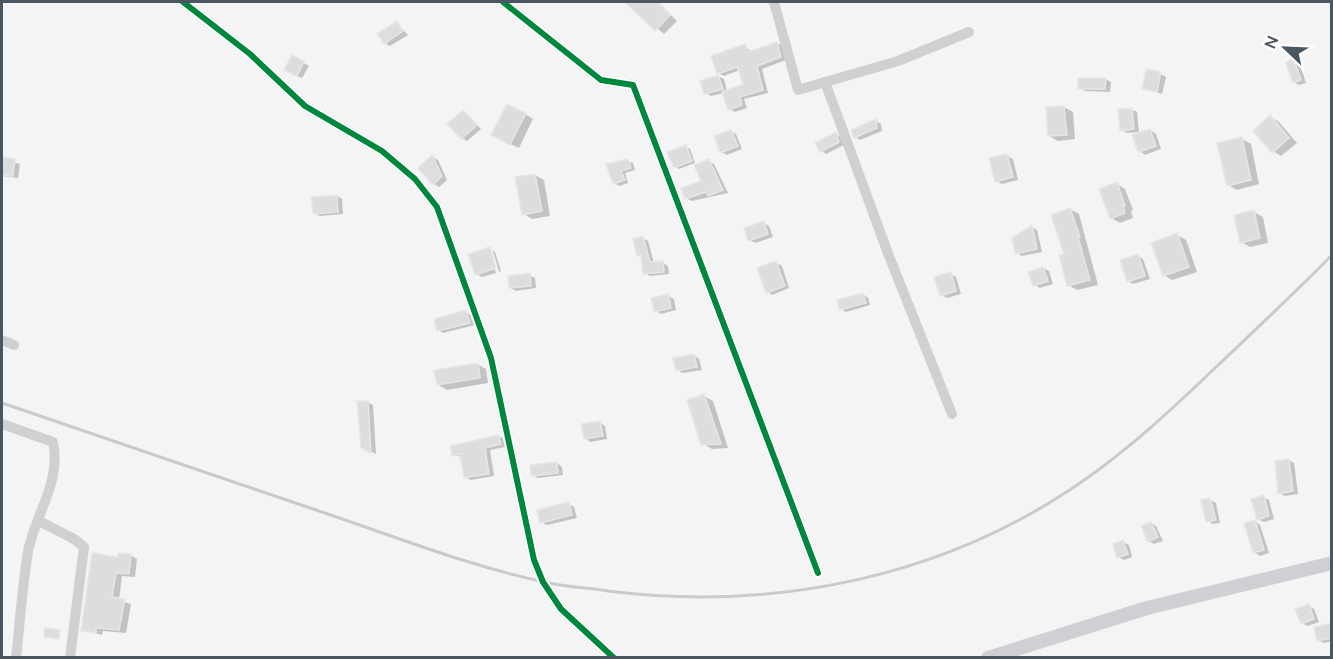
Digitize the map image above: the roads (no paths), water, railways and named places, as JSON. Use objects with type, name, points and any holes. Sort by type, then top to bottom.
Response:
[{"type":"main road","points":[[988,657],[1147,608],[1332,563]]},
{"type":"street","points":[[183,2],[250,54],[305,106],[382,151],[415,179],[437,207],[491,358],[534,560],[543,582],[561,609],[614,657]]},
{"type":"street","points":[[503,2],[601,80],[633,84],[818,573]]},
{"type":"street","points":[[774,2],[798,90],[898,61],[969,32]]},
{"type":"street","points":[[825,82],[889,256],[952,414]]},
{"type":"street","points":[[2,340],[14,345]]},
{"type":"street","points":[[2,424],[53,442],[55,451],[47,499],[39,521],[33,528],[27,554],[16,657]]},
{"type":"street","points":[[39,521],[74,539],[84,547],[70,657]]},
{"type":"railway","points":[[2,403],[428,549],[518,576],[563,586],[665,596],[722,597],[780,593],[836,584],[892,571],[946,553],[998,531],[1072,489],[1156,423],[1332,255]]}]
